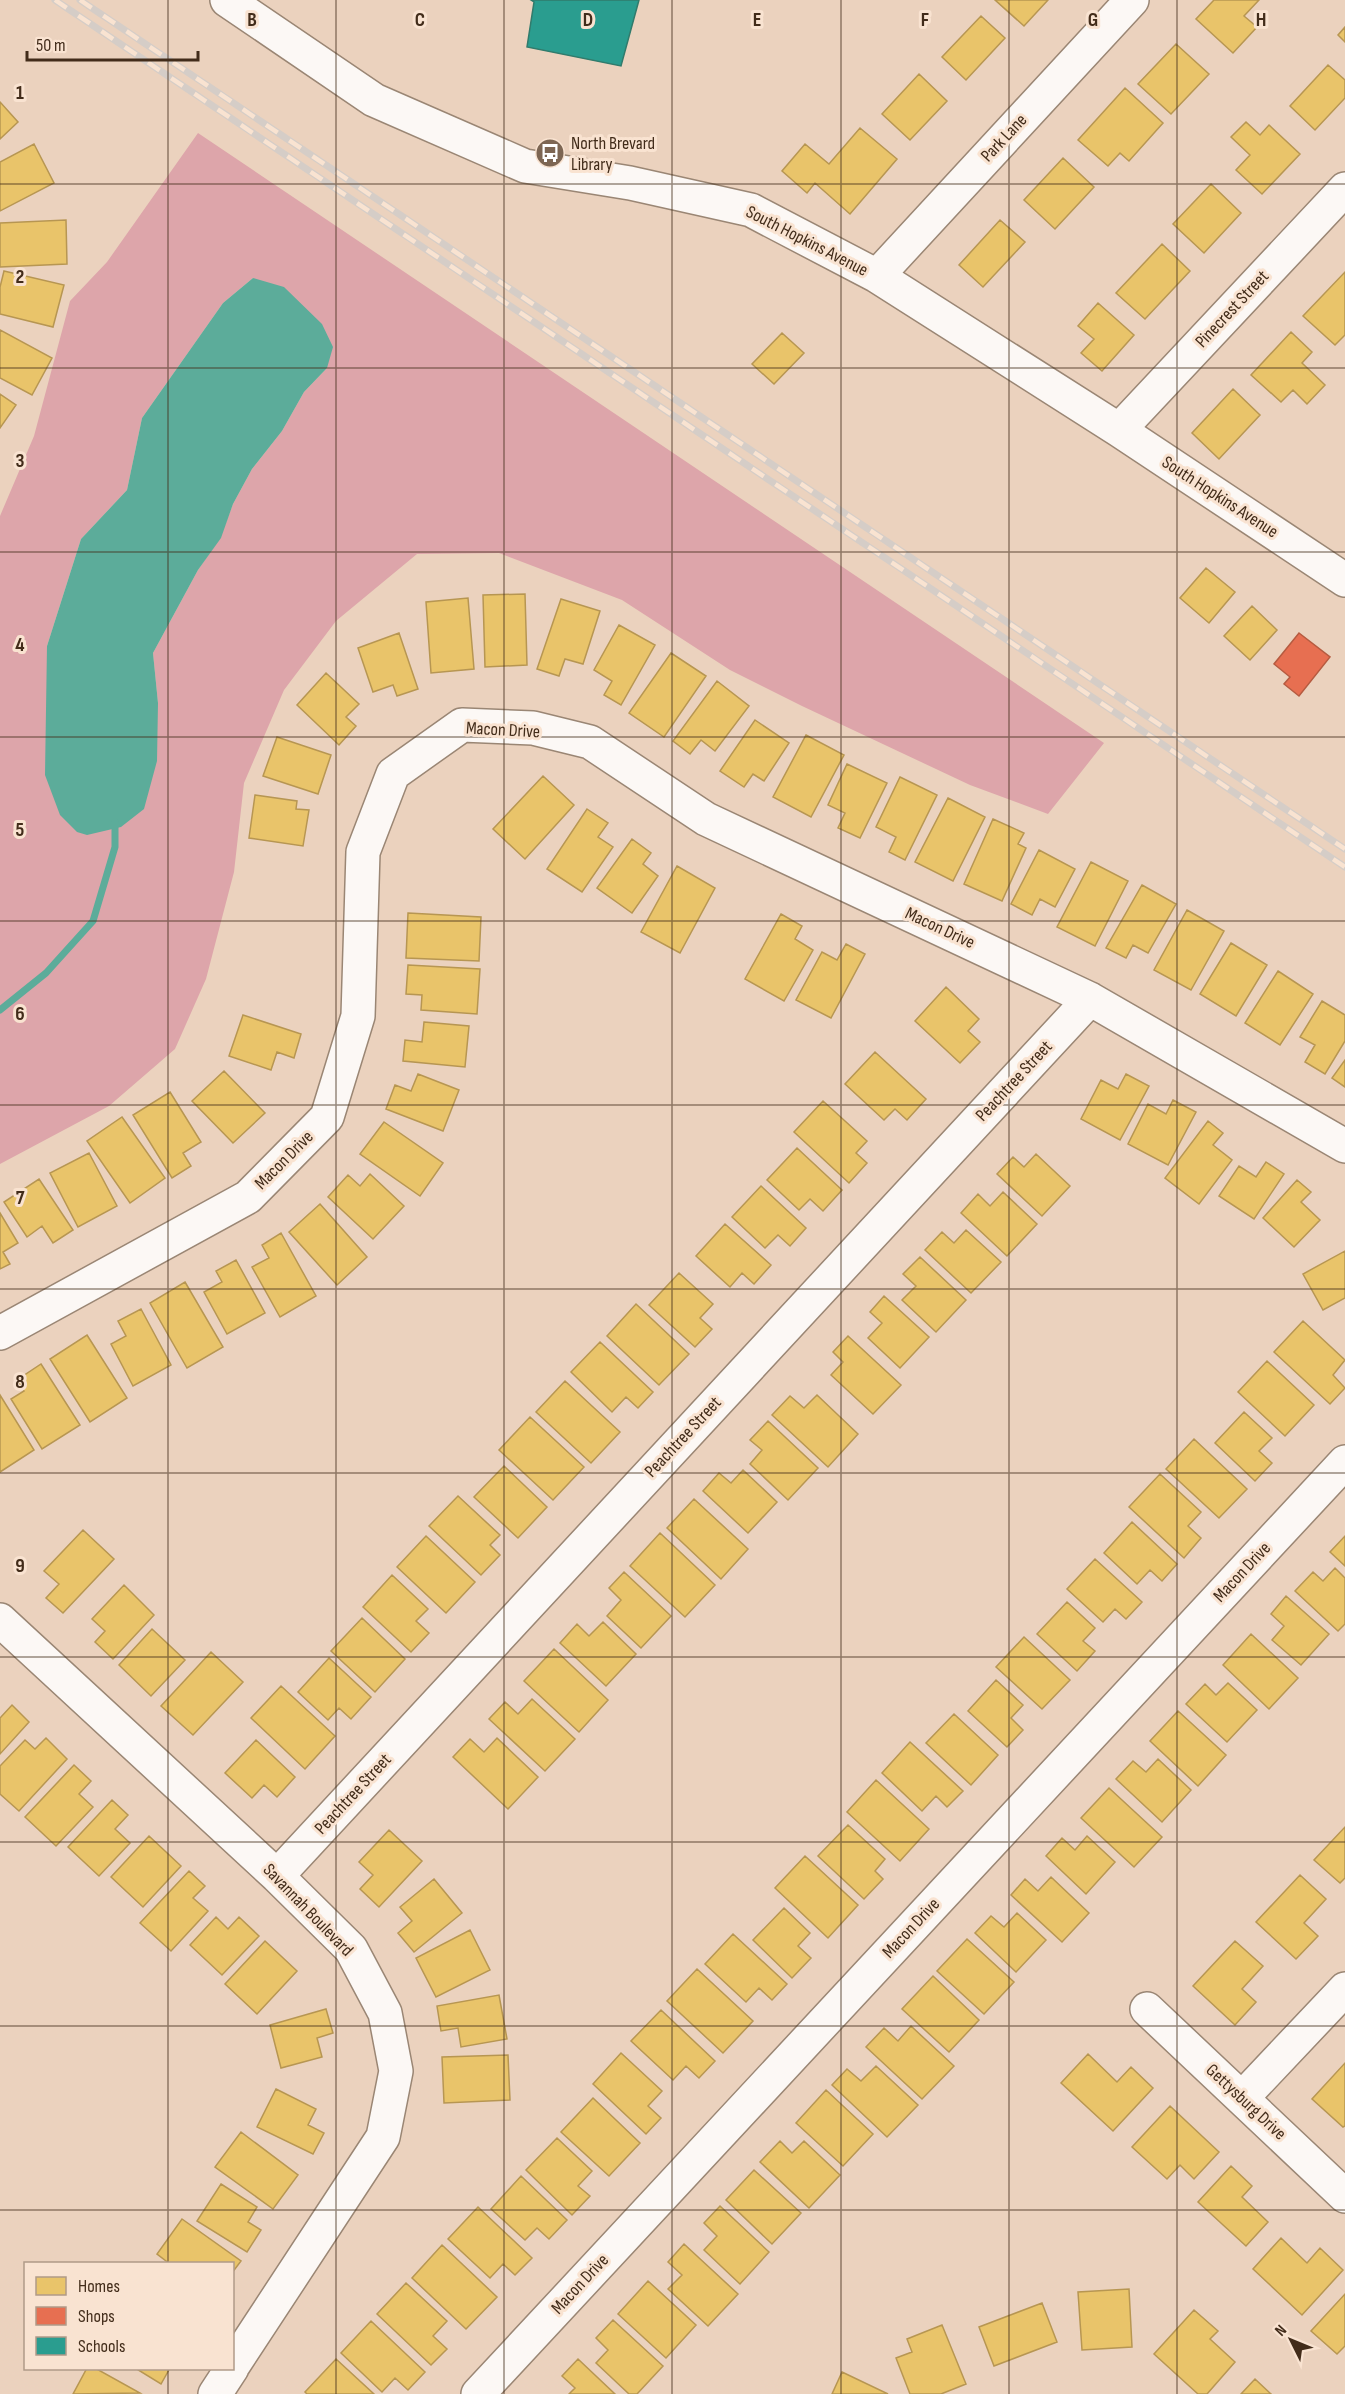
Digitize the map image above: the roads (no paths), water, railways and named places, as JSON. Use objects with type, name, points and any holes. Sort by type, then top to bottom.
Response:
[{"type":"street","name":"South Hopkins Avenue","points":[[227,0],[374,100],[525,166],[630,183],[751,210],[877,276],[1341,571]]},
{"type":"street","name":"Park Lane","points":[[877,276],[1132,0]]},
{"type":"street","name":"Pinecrest Street","points":[[1119,430],[1345,189]]},
{"type":"street","name":"Macon Drive","points":[[0,1334],[248,1197],[327,1117],[358,1016],[363,852],[393,774],[462,725],[533,728],[590,742],[706,819],[1090,999],[1345,1146]]},
{"type":"street","name":"Peachtree Street","points":[[277,1876],[1090,999]]},
{"type":"street","name":"Macon Drive","points":[[478,2394],[1345,1462]]},
{"type":"street","name":"Savannah Boulevard","points":[[0,1620],[277,1876],[351,1949],[385,2013],[396,2071],[383,2137],[234,2365]]},
{"type":"street","points":[[1242,2098],[1345,1989]]},
{"type":"street","name":"Gettysburg Drive","points":[[1148,2009],[1345,2196]]},
{"type":"street","name":"Savannah Boulevard","points":[[215,2394],[231,2370]]},
{"type":"water","points":[[253,278],[284,287],[322,324],[333,347],[327,368],[304,392],[282,431],[252,469],[233,504],[221,538],[198,570],[153,653],[158,703],[157,761],[144,809],[121,827],[87,835],[77,832],[60,815],[45,775],[47,646],[81,539],[127,490],[142,418],[223,303]]},
{"type":"waterway","points":[[0,1010],[46,973],[93,921],[115,847],[115,822]]},
{"type":"railway","points":[[55,0],[1345,867]]},
{"type":"railway","points":[[80,0],[1345,849]]},
{"type":"place","name":"North Brevard Library","points":[[550,153]]}]
